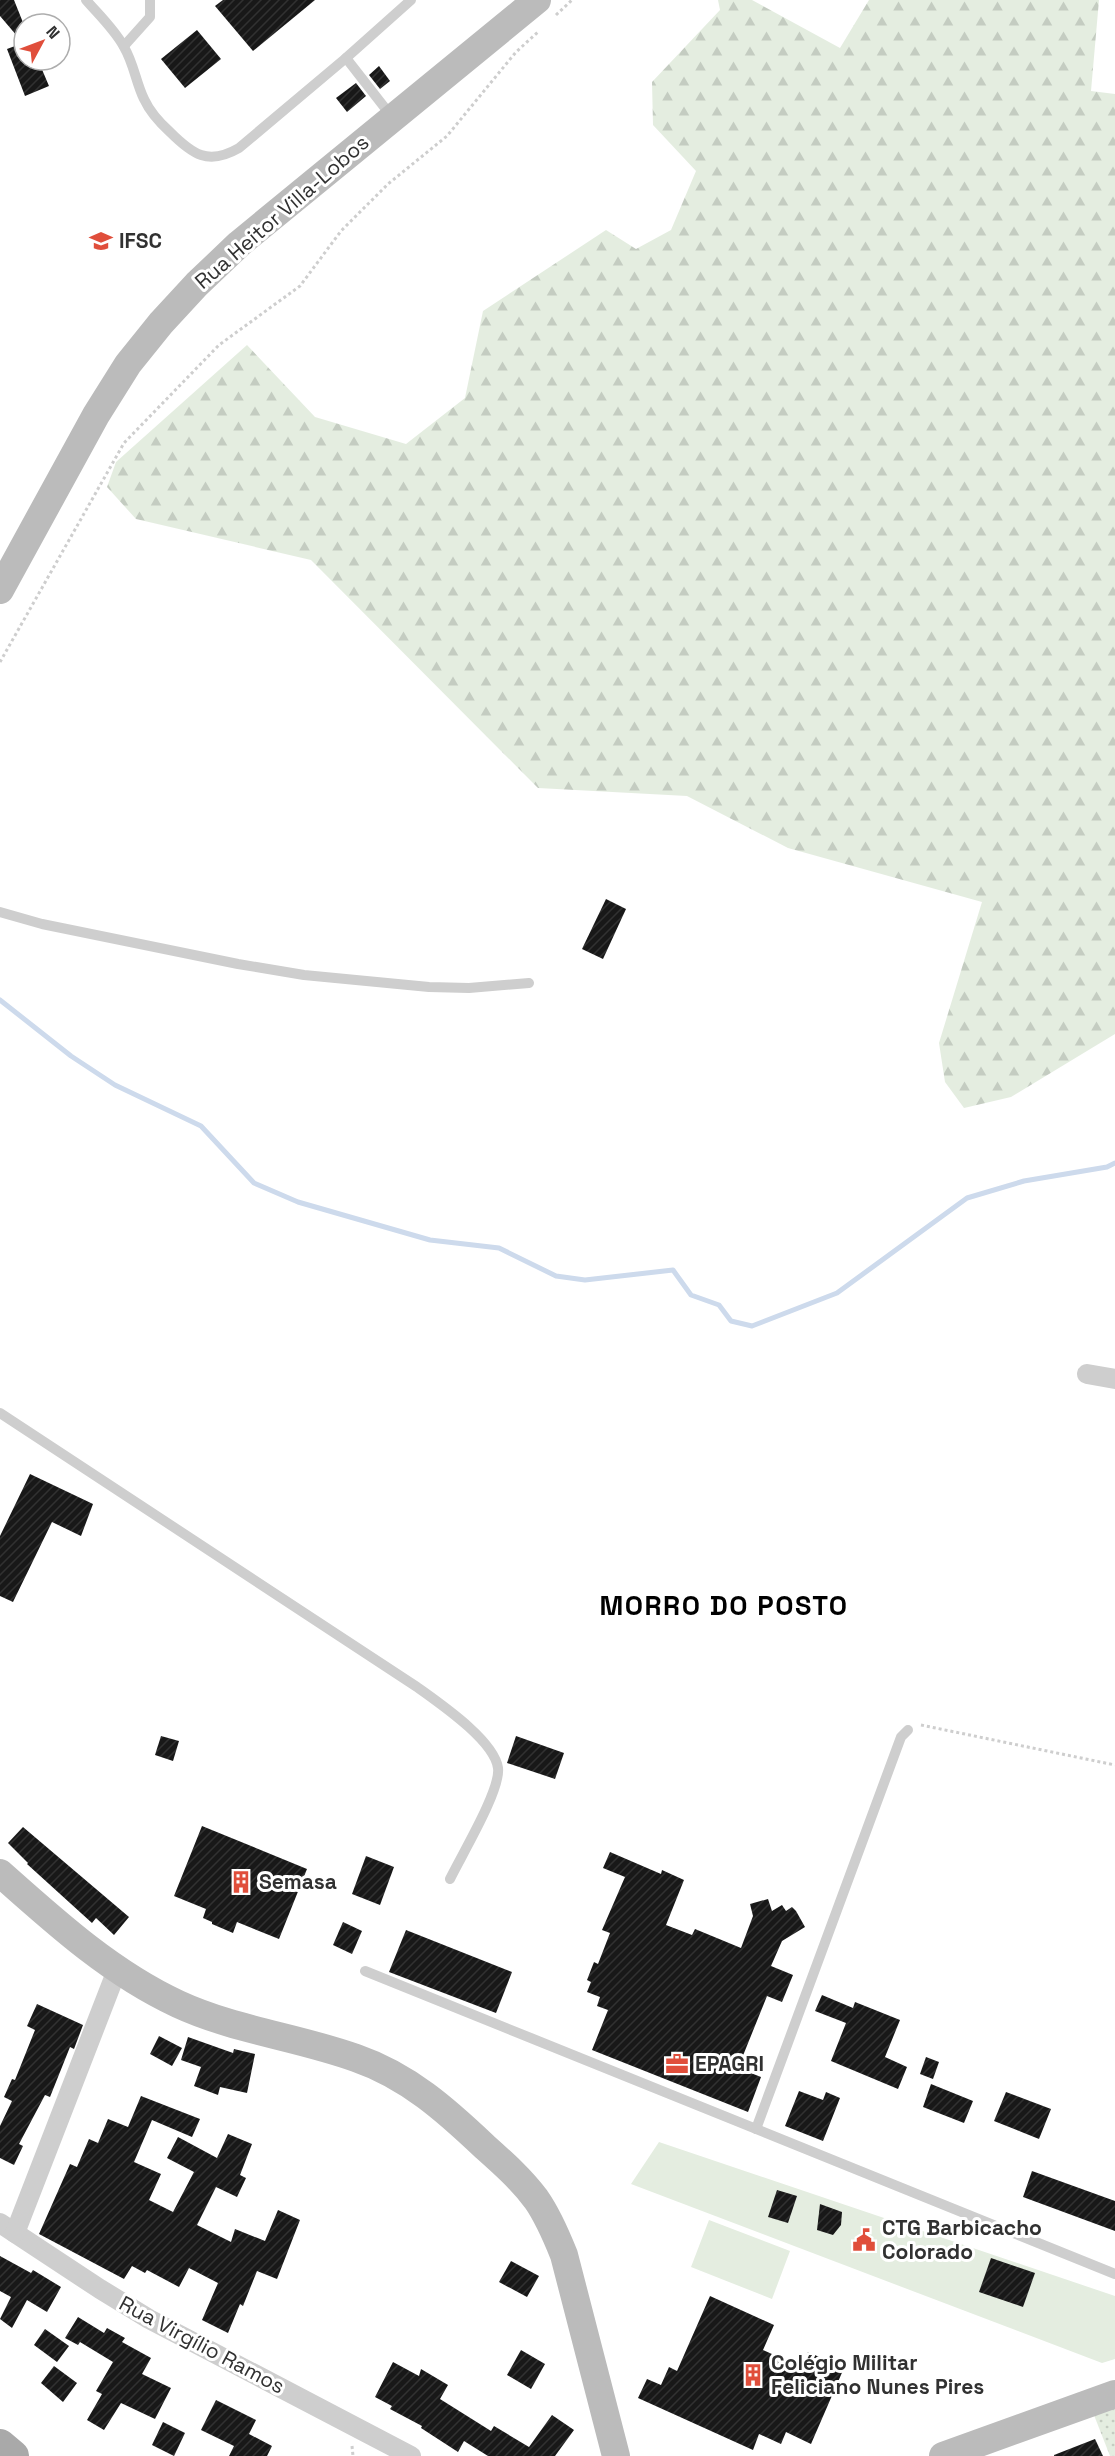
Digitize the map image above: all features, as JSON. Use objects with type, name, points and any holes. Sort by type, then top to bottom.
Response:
[{"type":"main road","points":[[0,2445],[13,2456]]},
{"type":"street","name":"Rua Heitor Villa-Lobos","points":[[0,590],[96,415],[128,364],[197,284],[239,244],[393,117],[543,11]]},
{"type":"street","points":[[1087,1374],[1115,1379]]},
{"type":"street","points":[[0,1873],[117,1970],[190,2009],[356,2057],[392,2073],[437,2103],[517,2177],[536,2199],[552,2225],[564,2255],[616,2456]]},
{"type":"street","points":[[7,2228],[117,1970]]},
{"type":"street","name":"Rua Virgílio Ramos","points":[[7,2228],[149,2319],[411,2456]]},
{"type":"street","points":[[943,2456],[1115,2394]]},
{"type":"lane","points":[[86,0],[124,46],[135,70],[144,100],[151,112],[188,150],[204,156],[222,156],[239,148],[411,0]]},
{"type":"lane","points":[[124,46],[150,17],[150,0]]},
{"type":"lane","points":[[346,58],[393,117]]},
{"type":"lane","points":[[0,912],[42,924],[238,964],[304,975],[429,987],[469,988],[529,983]]},
{"type":"lane","points":[[0,1413],[417,1687],[465,1722],[489,1750],[498,1768],[493,1793],[450,1879]]},
{"type":"lane","points":[[756,2129],[901,1737],[909,1730]]},
{"type":"lane","points":[[365,1971],[1115,2274]]},
{"type":"path","points":[[543,11],[572,0]]},
{"type":"path","points":[[0,662],[124,443],[219,345],[300,286],[341,231],[388,184],[447,136],[516,52],[540,30]]},
{"type":"path","points":[[909,1730],[918,1724],[1115,1765]]},
{"type":"green space","points":[[718,0],[752,0],[840,48],[869,0],[1099,0],[1091,91],[1115,94],[1115,1034],[1011,1097],[964,1108],[945,1082],[939,1043],[982,902],[788,848],[687,796],[538,788],[311,560],[136,519],[107,487],[116,462],[247,345],[315,417],[406,444],[465,398],[483,311],[606,230],[636,249],[671,230],[696,171],[653,125],[652,82],[720,10]]},
{"type":"green space","name":"CTG Barbicacho Colorado","points":[[659,2142],[1115,2296],[1115,2359],[1102,2363],[631,2184]]},
{"type":"green space","points":[[709,2220],[790,2251],[772,2299],[691,2267]]},
{"type":"green space","points":[[1115,2403],[1115,2456],[1110,2456],[1092,2410]]},
{"type":"building","points":[[0,0],[14,0],[19,12],[12,12],[12,30],[0,16]]},
{"type":"building","points":[[223,0],[315,0],[253,51],[215,6]]},
{"type":"building","points":[[197,30],[221,59],[185,88],[161,59]]},
{"type":"building","points":[[12,47],[12,62],[7,49]]},
{"type":"building","points":[[379,66],[390,81],[380,89],[369,75]]},
{"type":"building","points":[[16,72],[43,72],[49,86],[25,96]]},
{"type":"building","points":[[356,83],[366,96],[347,112],[336,98]]},
{"type":"building","points":[[606,899],[626,909],[603,959],[582,949]]},
{"type":"building","points":[[30,1474],[93,1504],[81,1536],[52,1522],[13,1602],[0,1596],[0,1536]]},
{"type":"building","points":[[161,1736],[179,1741],[173,1761],[155,1755]]},
{"type":"building","points":[[516,1736],[564,1753],[555,1779],[507,1763]]},
{"type":"building","name":"Semasa","points":[[202,1826],[307,1869],[279,1939],[237,1922],[233,1933],[203,1918],[206,1909],[174,1896]]},
{"type":"building","points":[[23,1827],[129,1917],[114,1935],[96,1918],[92,1923],[27,1864],[8,1843]]},
{"type":"building","points":[[610,1852],[661,1874],[662,1870],[684,1880],[666,1925],[692,1935],[695,1929],[741,1948],[753,1916],[750,1904],[768,1899],[772,1911],[782,1905],[786,1911],[792,1907],[805,1927],[782,1941],[771,1966],[793,1975],[782,2002],[767,1996],[738,2068],[761,2077],[748,2112],[592,2050],[608,2010],[597,2006],[600,1997],[587,1992],[591,1982],[587,1980],[594,1962],[598,1964],[610,1933],[602,1930],[625,1877],[603,1868]]},
{"type":"building","points":[[366,1856],[394,1867],[380,1905],[352,1894]]},
{"type":"building","points":[[343,1922],[362,1931],[352,1954],[333,1945]]},
{"type":"building","points":[[406,1930],[512,1972],[496,2013],[389,1972]]},
{"type":"building","points":[[822,1995],[853,2008],[855,2002],[900,2020],[885,2057],[907,2067],[898,2089],[831,2061],[846,2023],[815,2011]]},
{"type":"building","points":[[37,2004],[83,2025],[74,2049],[70,2047],[50,2097],[45,2095],[19,2144],[23,2146],[14,2165],[0,2158],[0,2126],[12,2101],[4,2097],[12,2079],[15,2080],[35,2030],[27,2026]]},
{"type":"building","points":[[159,2036],[182,2048],[172,2066],[150,2054]]},
{"type":"building","points":[[188,2037],[233,2053],[234,2049],[255,2054],[247,2093],[220,2087],[218,2095],[194,2086],[201,2067],[181,2060]]},
{"type":"building","points":[[926,2057],[939,2062],[933,2079],[920,2074]]},
{"type":"building","points":[[931,2084],[973,2101],[964,2123],[923,2107]]},
{"type":"building","points":[[799,2091],[823,2100],[826,2092],[840,2098],[823,2141],[785,2126]]},
{"type":"building","points":[[1006,2092],[1051,2109],[1039,2139],[994,2121]]},
{"type":"building","points":[[141,2096],[200,2119],[192,2137],[152,2120],[134,2162],[161,2174],[149,2200],[173,2212],[194,2172],[167,2158],[178,2137],[217,2158],[228,2134],[252,2144],[240,2175],[246,2178],[237,2197],[216,2187],[197,2225],[231,2242],[235,2229],[265,2241],[278,2210],[300,2220],[277,2279],[257,2271],[243,2306],[240,2304],[228,2333],[202,2320],[218,2283],[189,2268],[179,2287],[147,2270],[145,2273],[132,2266],[124,2279],[39,2234],[70,2164],[77,2167],[89,2139],[98,2143],[108,2119],[128,2127]]},
{"type":"building","points":[[1032,2171],[1115,2201],[1115,2231],[1023,2197]]},
{"type":"building","points":[[777,2190],[797,2196],[788,2223],[768,2217]]},
{"type":"building","points":[[820,2204],[842,2212],[841,2225],[833,2235],[817,2230]]},
{"type":"building","points":[[0,2256],[31,2273],[33,2270],[61,2287],[47,2312],[27,2300],[12,2328],[0,2319],[11,2297],[0,2291]]},
{"type":"building","points":[[991,2258],[1035,2273],[1023,2307],[979,2292]]},
{"type":"building","points":[[511,2261],[539,2276],[527,2297],[499,2282]]},
{"type":"building","name":"Colégio Militar Feliciano Nunes Pires","points":[[710,2296],[774,2325],[763,2350],[801,2367],[808,2352],[844,2368],[811,2444],[786,2432],[781,2444],[759,2434],[753,2450],[638,2398],[647,2379],[661,2385],[669,2367],[677,2371]]},
{"type":"building","points":[[78,2317],[104,2333],[107,2328],[125,2338],[122,2342],[151,2358],[142,2374],[171,2388],[155,2419],[121,2403],[104,2430],[87,2420],[102,2394],[96,2391],[113,2362],[80,2342],[78,2345],[65,2338]]},
{"type":"building","points":[[45,2329],[69,2346],[57,2362],[34,2345]]},
{"type":"building","points":[[521,2350],[545,2364],[531,2389],[507,2375]]},
{"type":"building","points":[[393,2362],[419,2376],[421,2369],[448,2385],[440,2399],[491,2431],[494,2426],[529,2447],[552,2415],[574,2430],[555,2456],[488,2456],[464,2441],[458,2452],[421,2428],[422,2426],[390,2409],[392,2406],[375,2397]]},
{"type":"building","points":[[54,2366],[77,2383],[63,2402],[41,2383]]},
{"type":"building","points":[[216,2400],[256,2420],[249,2434],[272,2446],[267,2456],[229,2456],[234,2446],[201,2430]]},
{"type":"building","points":[[163,2422],[185,2433],[174,2456],[152,2445]]},
{"type":"building","points":[[1095,2439],[1103,2456],[1054,2456],[1054,2455]]},
{"type":"waterway","points":[[0,1000],[71,1056],[115,1085],[201,1126],[254,1183],[298,1202],[430,1240],[499,1248],[556,1276],[585,1280],[673,1270],[691,1295],[719,1305],[731,1321],[752,1326],[837,1293],[967,1198],[1024,1181],[1107,1167],[1115,1163]]},
{"type":"place","name":"IFSC","points":[[101,241]]},
{"type":"place","name":"Semasa","points":[[241,1882]]},
{"type":"place","name":"EPAGRI","points":[[677,2064]]},
{"type":"place","name":"CTG Barbicacho Colorado","points":[[864,2240]]},
{"type":"place","name":"Colégio Militar Feliciano Nunes Pires","points":[[753,2375]]},
{"type":"district","name":"MORRO DO POSTO","points":[[724,1606]]}]
